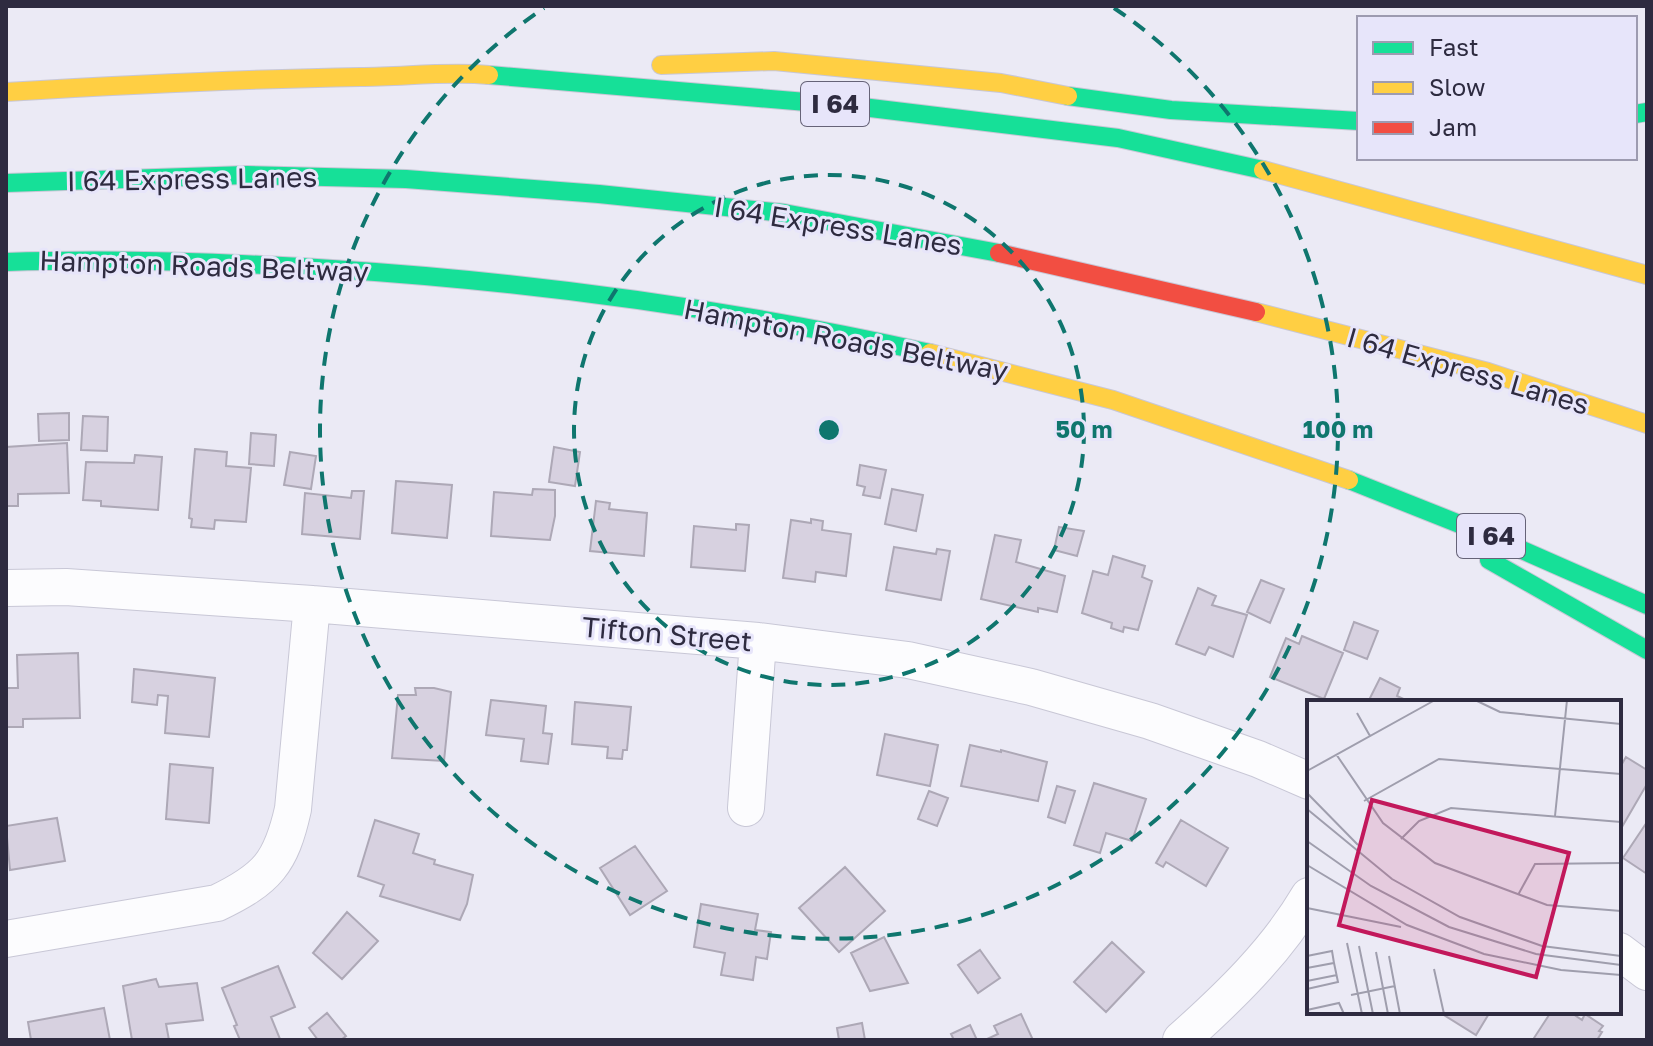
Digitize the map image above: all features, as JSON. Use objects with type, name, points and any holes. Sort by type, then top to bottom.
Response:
[{"type":"highway","points":[[637,66],[774,61],[1001,83],[1093,101],[1171,110],[1357,121]]},
{"type":"highway","points":[[453,72],[606,67]]},
{"type":"highway","name":"I 64","points":[[6,92],[239,79],[374,77],[453,72],[854,106],[1118,138],[1291,176],[1647,275]]},
{"type":"highway","name":"I 64 Express Lanes","points":[[6,183],[246,175],[406,179],[784,213],[972,247],[1230,305],[1488,372],[1647,424]]},
{"type":"highway","name":"Hampton Roads Beltway","points":[[6,262],[181,261],[378,271],[551,288],[724,313],[861,338],[1032,377],[1167,417],[1333,473],[1529,551],[1647,605]]},
{"type":"highway","points":[[1333,473],[1647,650]]},
{"type":"street","name":"Tifton Street","points":[[6,588],[66,587],[312,604],[758,641],[908,660],[1031,687],[1150,721],[1258,759],[1307,780]]},
{"type":"street","points":[[6,939],[217,903],[249,888],[262,876],[287,837],[293,809],[312,604]]},
{"type":"street","points":[[746,808],[758,641]]},
{"type":"street","points":[[1181,1040],[1252,971],[1291,927],[1307,899]]},
{"type":"street","points":[[1621,952],[1647,972]]},
{"type":"building","points":[[69,413],[69,440],[39,441],[38,414]]},
{"type":"building","points":[[83,416],[108,417],[107,451],[81,450]]},
{"type":"building","points":[[251,433],[276,435],[274,466],[249,464]]},
{"type":"building","points":[[67,443],[69,493],[18,494],[18,506],[6,506],[6,447]]},
{"type":"building","points":[[554,447],[580,452],[575,486],[549,482]]},
{"type":"building","points":[[195,449],[227,452],[226,466],[251,468],[246,522],[215,520],[214,529],[191,527],[192,519],[189,518]]},
{"type":"building","points":[[290,452],[316,456],[311,489],[284,485]]},
{"type":"building","points":[[135,455],[162,457],[158,510],[101,506],[101,501],[83,500],[86,462],[134,463]]},
{"type":"building","points":[[860,465],[886,470],[880,498],[863,495],[865,487],[857,485]]},
{"type":"building","points":[[396,481],[452,485],[447,538],[392,533]]},
{"type":"building","points":[[533,489],[555,490],[555,516],[550,540],[491,536],[494,492],[532,495]]},
{"type":"building","points":[[892,489],[923,495],[916,531],[885,524]]},
{"type":"building","points":[[352,491],[364,491],[360,539],[302,534],[305,493],[351,498]]},
{"type":"building","points":[[596,501],[610,503],[609,509],[647,513],[644,556],[590,551]]},
{"type":"building","points":[[811,519],[823,521],[822,530],[851,534],[846,576],[816,572],[815,582],[783,578],[791,520],[811,523]]},
{"type":"building","points":[[736,524],[749,525],[745,571],[691,567],[694,526],[736,530]]},
{"type":"building","points":[[1059,527],[1084,531],[1077,556],[1054,550]]},
{"type":"building","points":[[995,535],[1021,540],[1016,562],[1065,576],[1057,612],[1038,608],[1038,612],[981,599]]},
{"type":"building","points":[[894,547],[936,554],[937,549],[950,551],[941,600],[886,590]]},
{"type":"building","points":[[1113,556],[1145,566],[1142,577],[1152,581],[1138,630],[1124,627],[1123,632],[1111,628],[1112,623],[1082,613],[1093,571],[1108,575]]},
{"type":"building","points":[[1261,580],[1284,589],[1270,623],[1247,612]]},
{"type":"building","points":[[1198,588],[1216,596],[1212,605],[1247,615],[1233,657],[1209,647],[1205,655],[1176,644]]},
{"type":"building","points":[[1354,622],[1378,631],[1367,659],[1344,650]]},
{"type":"building","points":[[1302,636],[1343,653],[1324,699],[1270,677],[1286,638],[1299,644]]},
{"type":"building","points":[[78,653],[80,718],[23,719],[23,727],[6,727],[6,688],[18,688],[17,655]]},
{"type":"building","points":[[134,669],[215,678],[209,737],[165,733],[168,696],[158,695],[157,705],[132,702]]},
{"type":"building","points":[[1380,678],[1400,688],[1397,696],[1406,700],[1369,700]]},
{"type":"building","points":[[415,688],[451,692],[444,761],[392,758],[398,695],[416,695]]},
{"type":"building","points":[[491,700],[546,706],[543,733],[552,734],[548,764],[521,761],[524,739],[486,735]]},
{"type":"building","points":[[575,702],[631,707],[627,750],[623,750],[622,759],[607,758],[608,747],[572,744]]},
{"type":"building","points":[[885,734],[938,745],[930,786],[877,775]]},
{"type":"building","points":[[970,745],[1047,762],[1038,801],[961,786]]},
{"type":"building","points":[[1626,757],[1647,770],[1647,784],[1621,829],[1621,766]]},
{"type":"building","points":[[170,764],[213,768],[209,823],[166,819]]},
{"type":"building","points":[[1094,783],[1146,799],[1132,841],[1106,833],[1100,853],[1074,845]]},
{"type":"building","points":[[1057,786],[1075,791],[1065,823],[1048,817]]},
{"type":"building","points":[[929,791],[948,798],[937,826],[918,819]]},
{"type":"building","points":[[57,818],[65,861],[10,870],[6,826]]},
{"type":"building","points":[[375,820],[419,834],[413,853],[435,860],[434,864],[473,875],[460,920],[380,896],[384,885],[358,876]]},
{"type":"building","points":[[1181,820],[1228,848],[1206,886],[1166,862],[1163,867],[1156,863]]},
{"type":"building","points":[[1647,822],[1647,874],[1623,858]]},
{"type":"building","points":[[635,846],[667,891],[630,915],[600,868]]},
{"type":"building","points":[[845,867],[885,911],[839,952],[799,908]]},
{"type":"building","points":[[701,904],[758,914],[755,930],[771,932],[767,959],[756,957],[753,980],[721,975],[725,953],[694,947]]},
{"type":"building","points":[[347,912],[378,941],[342,979],[313,953]]},
{"type":"building","points":[[884,937],[908,983],[870,991],[851,953]]},
{"type":"building","points":[[1112,942],[1144,972],[1106,1012],[1074,982]]},
{"type":"building","points":[[980,950],[1000,978],[978,993],[958,965]]},
{"type":"building","points":[[278,966],[295,1007],[271,1017],[280,1039],[240,1040],[222,988]]},
{"type":"building","points":[[156,979],[159,987],[197,983],[203,1020],[166,1024],[169,1040],[132,1040],[123,986]]},
{"type":"building","points":[[104,1008],[110,1040],[31,1040],[28,1022]]},
{"type":"building","points":[[327,1013],[346,1036],[341,1040],[318,1040],[309,1028]]},
{"type":"building","points":[[1021,1014],[1033,1040],[985,1040],[998,1034],[994,1026]]},
{"type":"building","points":[[1442,1014],[1489,1014],[1476,1035]]},
{"type":"building","points":[[1550,1014],[1573,1014],[1582,1020],[1585,1014],[1603,1026],[1597,1040],[1534,1038]]},
{"type":"building","points":[[862,1023],[865,1040],[839,1040],[837,1028]]},
{"type":"building","points":[[970,1025],[977,1040],[954,1040],[951,1034]]},
{"type":"traffic: fast","points":[[489,75],[854,106],[1118,138],[1263,170]]},
{"type":"traffic: fast","points":[[1068,96],[1171,110],[1357,121]]},
{"type":"traffic: fast","points":[[1637,114],[1647,112]]},
{"type":"traffic: fast","points":[[6,183],[246,175],[406,179],[784,213],[999,253]]},
{"type":"traffic: fast","points":[[6,262],[88,260],[210,263],[483,281],[633,299],[782,323],[930,353]]},
{"type":"traffic: fast","points":[[1349,480],[1497,539],[1647,605]]},
{"type":"traffic: fast","points":[[1489,560],[1647,650]]},
{"type":"traffic: slow","points":[[661,65],[774,61],[1001,83],[1068,96]]},
{"type":"traffic: slow","points":[[6,92],[272,79],[489,75]]},
{"type":"traffic: slow","points":[[1263,170],[1647,275]]},
{"type":"traffic: slow","points":[[1256,312],[1488,372],[1647,424]]},
{"type":"traffic: slow","points":[[930,353],[1113,400],[1349,480]]},
{"type":"traffic: jam","points":[[999,253],[1256,312]]}]
